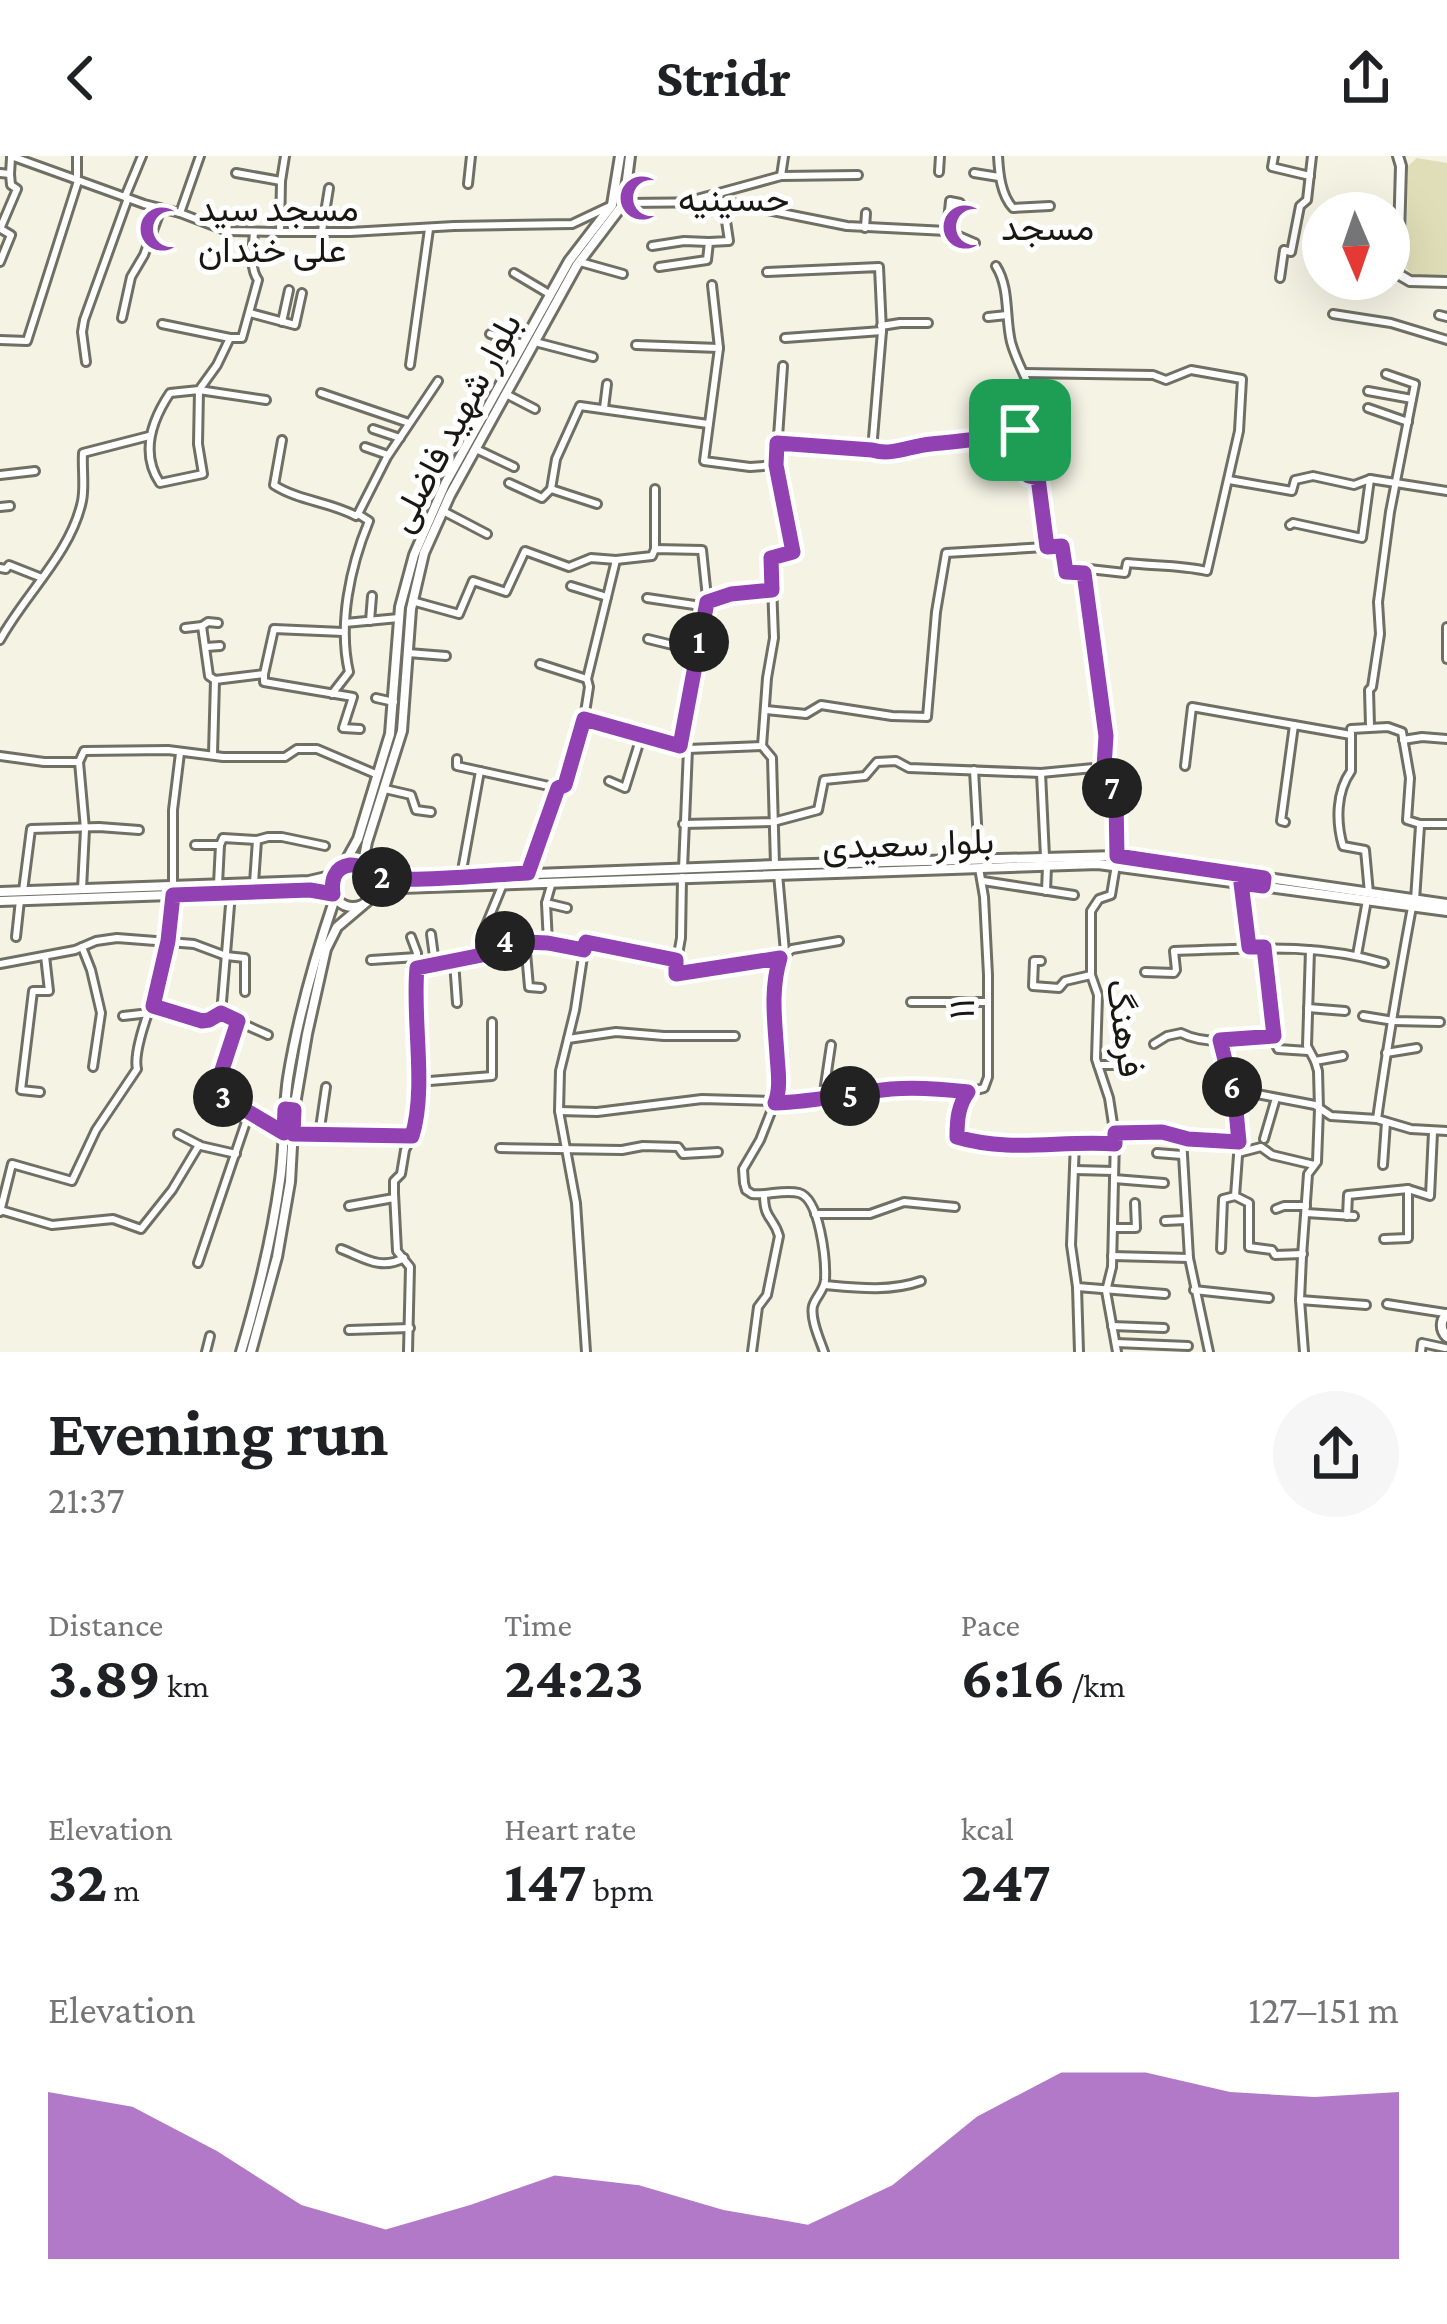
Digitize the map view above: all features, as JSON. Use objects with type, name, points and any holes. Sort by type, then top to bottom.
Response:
[{"type":"main road","name":"بلوار شهید فاضلی","points":[[366,871],[367,842],[402,731],[410,584],[476,449],[612,205],[620,156]]},
{"type":"main road","name":"بلوار شهید فاضلی","points":[[339,871],[358,839],[390,734],[399,618],[445,484],[569,261],[623,203],[630,156]]},
{"type":"main road","points":[[1398,192],[1400,161],[1410,156]]},
{"type":"main road","points":[[1410,279],[1447,281]]},
{"type":"main road","name":"بلوار سعیدی","points":[[1116,861],[1241,883],[1263,882]]},
{"type":"main road","name":"بلوار سعیدی","points":[[366,871],[399,879],[1116,861],[1445,907]]},
{"type":"main road","points":[[0,896],[309,881],[352,865],[366,871],[374,883],[366,901],[337,927],[326,949],[290,1109],[267,1255],[241,1352]]},
{"type":"main road","points":[[290,1109],[287,1082],[334,896],[332,884],[339,871]]},
{"type":"main road","name":"بلوار سعیدی","points":[[366,901],[400,888],[682,873]]},
{"type":"main road","points":[[58,894],[82,889],[310,890],[334,896],[348,907],[366,901]]},
{"type":"main road","points":[[251,1352],[277,1257],[290,1182],[288,1134]]},
{"type":"main road","points":[[1445,1350],[1442,1322],[1446,1312]]},
{"type":"street","points":[[0,340],[27,341],[77,179],[77,156]]},
{"type":"street","points":[[86,362],[84,320],[142,156]]},
{"type":"street","points":[[181,213],[200,156]]},
{"type":"street","points":[[280,232],[285,156]]},
{"type":"street","points":[[468,184],[471,156]]},
{"type":"street","points":[[781,176],[784,156]]},
{"type":"street","points":[[939,172],[940,156]]},
{"type":"street","points":[[998,156],[1008,204],[1013,208],[1050,206]]},
{"type":"street","points":[[1274,156],[1272,167],[1310,176]]},
{"type":"street","points":[[1280,278],[1284,250],[1291,252],[1300,206],[1307,200],[1312,156]]},
{"type":"street","points":[[0,262],[11,235],[1,229],[17,190],[11,185],[11,157],[227,231],[572,224],[612,205]]},
{"type":"street","points":[[0,173],[10,174]]},
{"type":"street","points":[[236,173],[281,182]]},
{"type":"street","points":[[974,173],[999,177]]},
{"type":"street","points":[[689,202],[781,176],[857,175]]},
{"type":"street","points":[[322,231],[329,188]]},
{"type":"street","points":[[947,231],[950,200],[960,203]]},
{"type":"street","points":[[623,203],[723,201],[865,228],[947,231],[975,243]]},
{"type":"street","points":[[652,246],[729,241],[723,201]]},
{"type":"street","points":[[122,318],[131,277],[161,208]]},
{"type":"street","points":[[865,228],[866,213]]},
{"type":"street","points":[[410,365],[429,229]]},
{"type":"street","points":[[162,324],[242,338],[258,280],[254,232]]},
{"type":"street","points":[[659,267],[707,260],[709,242]]},
{"type":"street","points":[[580,262],[622,274]]},
{"type":"street","points":[[777,443],[886,454],[983,439],[1036,424],[1037,408],[1012,343],[1004,277],[996,266]]},
{"type":"street","points":[[767,272],[879,267],[882,329],[872,450]]},
{"type":"street","points":[[514,273],[551,295]]},
{"type":"street","points":[[712,285],[719,348],[704,460],[750,467],[776,465]]},
{"type":"street","points":[[282,322],[290,290]]},
{"type":"street","points":[[250,314],[295,325],[302,293]]},
{"type":"street","points":[[1333,314],[1390,322],[1447,340]]},
{"type":"street","points":[[988,317],[1007,315]]},
{"type":"street","points":[[785,338],[928,323]]},
{"type":"street","points":[[490,334],[524,344]]},
{"type":"street","points":[[230,338],[199,390],[203,474],[160,483],[154,476],[149,436],[170,393],[199,390],[266,400]]},
{"type":"street","points":[[535,342],[593,357]]},
{"type":"street","points":[[636,344],[719,348]]},
{"type":"street","points":[[783,366],[776,465],[793,552],[771,558],[774,638],[762,746],[772,758],[782,955],[773,993],[778,1094],[743,1169],[746,1190],[752,1194],[806,1196],[815,1214],[825,1286],[813,1306],[824,1352]]},
{"type":"street","points":[[766,710],[806,714],[821,705],[927,717],[946,554],[1062,546],[1066,572],[1125,573],[1127,563],[1207,571],[1242,412],[1242,379],[1191,370],[1166,380],[1153,375],[1024,374]]},
{"type":"street","points":[[1370,726],[1369,690],[1380,634],[1378,602],[1415,384],[1386,374]]},
{"type":"street","points":[[358,514],[388,455],[438,381]]},
{"type":"street","points":[[604,408],[608,384]]},
{"type":"street","points":[[1368,392],[1412,399]]},
{"type":"street","points":[[321,393],[410,424]]},
{"type":"street","points":[[506,394],[535,409]]},
{"type":"street","points":[[509,483],[542,498],[551,489],[556,459],[580,406],[708,424]]},
{"type":"street","points":[[1367,408],[1408,422]]},
{"type":"street","points":[[373,428],[400,438]]},
{"type":"street","points":[[1020,430],[1029,476],[1038,478],[1047,547]]},
{"type":"street","points":[[0,640],[64,543],[82,498],[83,453],[149,436]]},
{"type":"street","points":[[282,440],[274,485],[369,521],[355,561],[344,627],[349,672],[332,694]]},
{"type":"street","points":[[364,447],[388,455]]},
{"type":"street","points":[[476,449],[514,467]]},
{"type":"street","points":[[0,476],[35,471]]},
{"type":"street","points":[[1229,480],[1292,491],[1294,480],[1313,476],[1354,485],[1370,479],[1447,491]]},
{"type":"street","points":[[1290,525],[1362,538],[1370,479]]},
{"type":"street","points":[[551,489],[597,503]]},
{"type":"street","points":[[412,601],[459,614],[473,581],[506,592],[525,551],[569,567],[591,558],[652,556],[655,490]]},
{"type":"street","points":[[0,506],[10,506]]},
{"type":"street","points":[[443,511],[487,534]]},
{"type":"street","points":[[655,549],[703,550],[708,604],[684,748],[681,938],[676,974],[839,940]]},
{"type":"street","points":[[457,759],[457,766],[558,788],[565,785],[584,719],[587,679],[616,560]]},
{"type":"street","points":[[0,568],[9,565],[42,578]]},
{"type":"street","points":[[1084,573],[1106,736],[1104,767],[1116,800],[1116,861]]},
{"type":"street","points":[[571,586],[607,597]]},
{"type":"street","points":[[647,598],[708,604],[731,594],[772,590]]},
{"type":"street","points":[[370,621],[372,596]]},
{"type":"street","points":[[361,729],[344,728],[353,698],[264,682],[274,629],[344,627],[399,618]]},
{"type":"street","points":[[185,628],[218,622]]},
{"type":"street","points":[[202,626],[209,676],[215,680],[264,674]]},
{"type":"street","points":[[1447,627],[1447,659]]},
{"type":"street","points":[[648,640],[697,651]]},
{"type":"street","points":[[206,647],[220,646]]},
{"type":"street","points":[[409,653],[446,656]]},
{"type":"street","points":[[540,664],[587,679]]},
{"type":"street","points":[[213,754],[215,680]]},
{"type":"street","points":[[376,698],[394,702]]},
{"type":"street","points":[[1185,766],[1192,707],[1351,735]]},
{"type":"street","points":[[584,719],[684,748],[762,746]]},
{"type":"street","points":[[1285,822],[1281,820],[1294,725]]},
{"type":"street","points":[[1357,955],[1368,897],[1365,850],[1343,846],[1336,824],[1345,777],[1351,771],[1351,729],[1388,727],[1402,732],[1410,778],[1406,820],[1447,824]]},
{"type":"street","points":[[609,781],[625,788],[640,737]]},
{"type":"street","points":[[1402,740],[1447,739]]},
{"type":"street","points":[[82,889],[85,829],[79,762],[84,751],[135,749],[285,758],[298,749],[317,749],[378,775]]},
{"type":"street","points":[[180,753],[172,811],[168,941],[135,1054],[137,1069],[96,1130],[72,1181],[12,1164],[0,1211],[52,1225],[112,1219],[141,1228],[172,1190],[199,1144]]},
{"type":"street","points":[[0,756],[79,762]]},
{"type":"street","points":[[683,824],[773,822],[818,810],[824,780],[865,776],[877,763],[1041,773],[1104,767]]},
{"type":"street","name":"۱۱","points":[[974,770],[988,988],[987,1084],[968,1092],[962,1102],[957,1137],[1011,1147],[1075,1142]]},
{"type":"street","points":[[461,876],[480,771]]},
{"type":"street","points":[[1041,773],[1046,890]]},
{"type":"street","points":[[528,873],[558,788]]},
{"type":"street","points":[[386,789],[411,795],[416,811],[431,812]]},
{"type":"street","points":[[1383,1165],[1386,1053],[1414,903],[1420,824]]},
{"type":"street","points":[[16,937],[31,829],[139,830]]},
{"type":"street","points":[[218,884],[223,838],[282,837],[325,846]]},
{"type":"street","points":[[254,883],[257,841]]},
{"type":"street","points":[[195,845],[220,845]]},
{"type":"street","name":"فرهنگ","points":[[1116,861],[1111,895],[1099,899],[1091,910],[1091,975],[1098,995],[1095,1046],[1115,1133],[1112,1256],[1106,1292],[1116,1347]]},
{"type":"street","points":[[982,881],[1074,895]]},
{"type":"street","points":[[548,943],[546,903],[552,882]]},
{"type":"street","points":[[1241,883],[1249,947]]},
{"type":"street","points":[[417,968],[482,955],[484,931],[503,884]]},
{"type":"street","points":[[221,1013],[231,893]]},
{"type":"street","points":[[546,903],[567,908]]},
{"type":"street","points":[[431,934],[435,964]]},
{"type":"street","points":[[0,964],[117,938],[168,941],[244,958],[244,992]]},
{"type":"street","points":[[408,1352],[410,1267],[397,1251],[394,1180],[401,1174],[416,1120],[417,957],[411,938]]},
{"type":"street","points":[[483,940],[584,950]]},
{"type":"street","points":[[525,941],[530,987],[541,988]]},
{"type":"street","points":[[586,1352],[576,1203],[559,1111],[560,1071],[584,950],[586,942],[676,960]]},
{"type":"street","points":[[82,947],[101,1013],[94,1067]]},
{"type":"street","points":[[1145,972],[1174,973],[1174,951],[1249,947],[1357,955],[1384,963]]},
{"type":"street","points":[[1264,947],[1278,1049],[1310,1051]]},
{"type":"street","points":[[1304,1352],[1300,1300],[1308,1174],[1315,1165],[1319,1109],[1316,1060],[1307,1046],[1310,950]]},
{"type":"street","points":[[40,1093],[21,1090],[32,991],[49,991],[45,956]]},
{"type":"street","points":[[371,960],[417,957]]},
{"type":"street","points":[[454,961],[457,1003]]},
{"type":"street","points":[[1041,961],[1034,961],[1033,986],[1059,988],[1065,981],[1091,975]]},
{"type":"street","points":[[911,1001],[987,1002]]},
{"type":"street","points":[[1308,1008],[1345,1011]]},
{"type":"street","points":[[123,1016],[151,1010],[202,1021],[221,1013]]},
{"type":"street","points":[[221,1013],[268,1035]]},
{"type":"street","points":[[1363,1016],[1439,1022]]},
{"type":"street","points":[[238,1021],[220,1095],[288,1134],[412,1136]]},
{"type":"street","points":[[417,1082],[492,1076],[492,1022]]},
{"type":"street","points":[[568,1039],[616,1032],[735,1036]]},
{"type":"street","points":[[1154,1044],[1181,1033],[1220,1040],[1274,1036]]},
{"type":"street","points":[[1220,1040],[1235,1100],[1239,1142],[1235,1196]]},
{"type":"street","points":[[823,1099],[831,1045]]},
{"type":"street","points":[[1386,1053],[1417,1048]]},
{"type":"street","points":[[1316,1060],[1343,1056]]},
{"type":"street","points":[[1098,1066],[1121,1065]]},
{"type":"street","points":[[319,1135],[326,1087]]},
{"type":"street","points":[[559,1111],[597,1112],[718,1099],[775,1103],[894,1089],[968,1092]]},
{"type":"street","points":[[1235,1100],[1257,1094],[1315,1105],[1330,1117],[1447,1131]]},
{"type":"street","points":[[1264,1139],[1276,1098]]},
{"type":"street","points":[[198,1263],[249,1113]]},
{"type":"street","points":[[1115,1133],[1162,1132],[1239,1142]]},
{"type":"street","points":[[1276,1208],[1351,1216],[1348,1195],[1408,1189],[1430,1196],[1433,1132]]},
{"type":"street","points":[[178,1134],[236,1154]]},
{"type":"street","points":[[1182,1138],[1189,1258],[1209,1352]]},
{"type":"street","points":[[1079,1352],[1071,1245],[1075,1142],[1115,1144]]},
{"type":"street","points":[[500,1148],[622,1150],[664,1145],[678,1147],[683,1154],[718,1152]]},
{"type":"street","points":[[1238,1153],[1261,1147],[1272,1155],[1315,1165]]},
{"type":"street","points":[[1157,1153],[1182,1155]]},
{"type":"street","points":[[1075,1170],[1163,1183]]},
{"type":"street","points":[[1384,1239],[1408,1238],[1408,1189]]},
{"type":"street","points":[[752,1352],[758,1306],[767,1294],[779,1236],[766,1217],[764,1195]]},
{"type":"street","points":[[1221,1249],[1223,1199],[1235,1196],[1249,1203],[1249,1247],[1273,1250],[1275,1255],[1303,1254]]},
{"type":"street","points":[[350,1206],[394,1198]]},
{"type":"street","points":[[815,1214],[870,1214],[904,1202],[955,1207]]},
{"type":"street","points":[[1113,1228],[1136,1228],[1135,1203]]},
{"type":"street","points":[[1166,1221],[1186,1220]]},
{"type":"street","points":[[341,1249],[375,1264],[404,1258]]},
{"type":"street","points":[[1112,1256],[1189,1258]]},
{"type":"street","points":[[825,1286],[904,1287],[921,1281]]},
{"type":"street","points":[[1077,1287],[1165,1294]]},
{"type":"street","points":[[1194,1290],[1269,1298]]},
{"type":"street","points":[[1300,1300],[1366,1305]]},
{"type":"street","points":[[1387,1304],[1446,1312]]},
{"type":"street","points":[[1112,1326],[1164,1328]]},
{"type":"street","points":[[349,1330],[410,1328]]},
{"type":"street","points":[[206,1352],[210,1336]]},
{"type":"street","points":[[1116,1347],[1188,1346]]},
{"type":"street","points":[[1421,1348],[1445,1350]]},
{"type":"shaded area","points":[[1417,158],[1447,163],[1447,277],[1410,272],[1408,166]]},
{"type":"place","name":"حسینیه","points":[[642,198]]},
{"type":"place","name":"مسجد","points":[[965,227]]},
{"type":"place","name":"مسجد سید علی خندان","points":[[162,229]]},
{"type":"route","points":[[1020,430],[1029,476],[1038,478],[1047,547],[1062,546],[1066,572],[1084,573],[1106,736],[1104,767],[1116,800],[1117,856],[1264,878],[1263,886],[1241,883],[1249,947],[1264,947],[1274,1036],[1220,1040],[1235,1100],[1239,1142],[1130,1130],[1115,1133],[1115,1144],[990,1145],[957,1137],[957,1117],[968,1092],[939,1089],[894,1089],[775,1103],[773,993],[780,958],[676,974],[676,960],[586,942],[584,950],[483,940],[482,955],[417,968],[412,1136],[293,1134],[294,1110],[285,1109],[284,1133],[220,1095],[221,1073],[238,1021],[221,1013],[202,1021],[153,1006],[173,895],[310,890],[333,894],[335,874],[352,865],[383,878],[399,879],[528,873],[558,788],[565,785],[584,719],[680,746],[707,602],[772,590],[771,558],[793,552],[776,465],[777,443],[886,454],[1020,430]]}]
